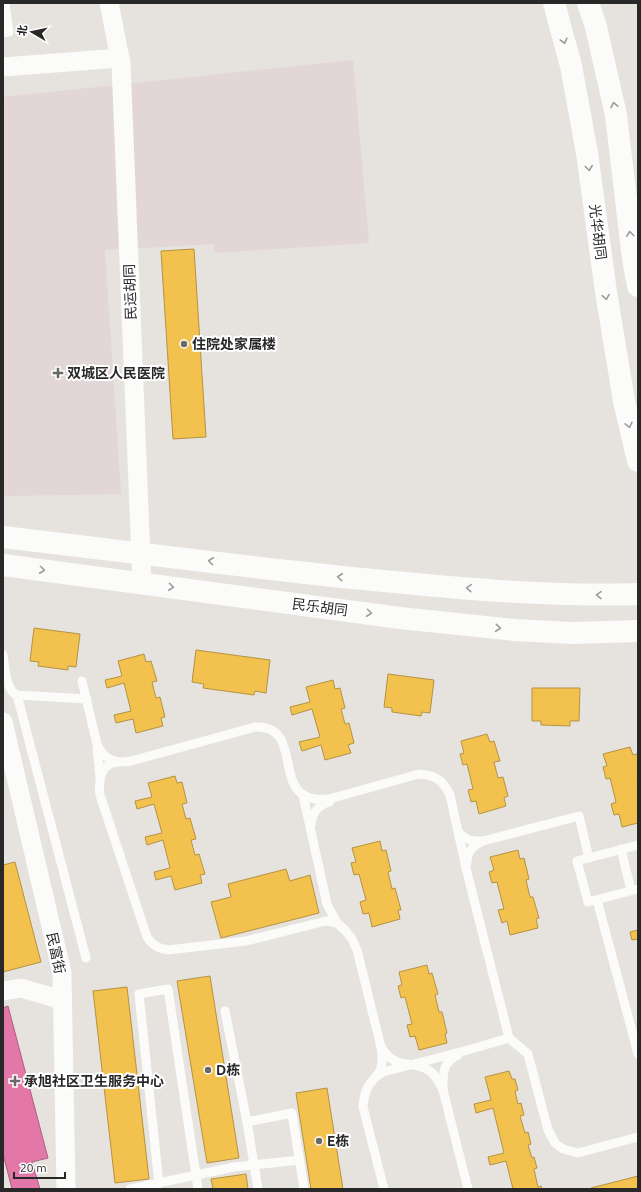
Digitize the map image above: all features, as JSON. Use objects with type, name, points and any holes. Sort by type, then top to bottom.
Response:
[{"type":"street","name":"民运胡同","points":[[109,3],[120,58],[142,582]]},
{"type":"street","name":"光华胡同","points":[[554,3],[571,66],[586,146],[606,292],[624,401],[638,461]]},
{"type":"street","points":[[588,3],[596,27],[616,115],[633,259],[638,286]]},
{"type":"street","points":[[3,67],[120,58]]},
{"type":"street","points":[[3,537],[412,584],[513,592],[603,595],[638,594]]},
{"type":"street","name":"民乐胡同","points":[[3,565],[142,582],[400,618],[515,630],[572,633],[638,632]]},
{"type":"street","name":"民富街","points":[[3,722],[62,973],[66,1189]]},
{"type":"street","points":[[3,991],[21,988],[62,1000]]},
{"type":"lane","points":[[3,34],[9,32],[4,3]]},
{"type":"lane","points":[[3,655],[9,686],[14,693],[87,700]]},
{"type":"lane","points":[[82,681],[97,744],[100,795],[147,937],[152,944],[160,949],[168,950],[246,941],[326,921],[337,923]]},
{"type":"lane","points":[[17,694],[86,958]]},
{"type":"lane","points":[[100,778],[107,765],[113,762],[124,762],[255,727],[264,727],[272,729],[279,735],[284,744],[290,776],[299,792],[314,799],[329,799],[419,774],[430,775],[438,780],[446,787],[450,795],[466,868],[509,1038],[528,1054],[548,1130],[555,1143],[570,1152],[578,1153],[638,1137]]},
{"type":"lane","points":[[97,744],[101,753],[108,758],[124,762]]},
{"type":"lane","points":[[310,831],[313,813],[318,807],[325,803],[358,794],[365,789]]},
{"type":"lane","points":[[304,795],[310,831],[327,904],[337,923],[352,939],[357,950],[381,1047],[382,1065],[379,1074],[369,1084],[364,1097],[363,1107],[384,1189]]},
{"type":"lane","points":[[466,868],[470,850],[475,845],[483,841],[579,816],[589,858]]},
{"type":"lane","points":[[458,831],[465,839],[483,841]]},
{"type":"lane","points":[[620,849],[635,890],[588,902],[577,861],[620,849],[638,845]]},
{"type":"lane","points":[[597,900],[638,1054]]},
{"type":"lane","points":[[159,1184],[140,994],[168,989],[198,1189]]},
{"type":"lane","points":[[225,1011],[247,1122],[258,1189]]},
{"type":"lane","points":[[375,1077],[383,1072],[509,1038]]},
{"type":"lane","points":[[381,1047],[386,1056],[394,1062],[422,1066],[432,1072],[443,1090],[468,1189]]},
{"type":"lane","points":[[443,1090],[445,1068],[450,1059],[464,1051]]},
{"type":"lane","points":[[247,1122],[292,1113],[304,1189]]},
{"type":"lane","points":[[130,1189],[234,1167],[300,1160]]},
{"type":"shaded area","name":"双城区人民医院","points":[[353,60],[369,243],[215,253],[214,244],[105,250],[121,494],[3,496],[3,97]]},
{"type":"building: 住宅","name":"住院处家属楼","points":[[194,249],[206,437],[173,439],[161,251]]},
{"type":"building: 住宅","points":[[34,628],[80,634],[76,667],[68,666],[68,670],[38,666],[39,662],[30,661]]},
{"type":"building: 住宅","points":[[196,650],[270,660],[266,693],[255,691],[254,695],[203,688],[204,684],[192,682]]},
{"type":"building: 住宅","points":[[144,654],[146,662],[151,661],[157,681],[152,682],[156,698],[160,697],[165,717],[161,718],[163,726],[136,733],[133,719],[116,723],[114,715],[131,711],[124,683],[107,688],[105,680],[122,676],[118,661]]},
{"type":"building: 住宅","points":[[388,674],[434,680],[430,713],[422,712],[421,716],[392,712],[392,708],[384,707]]},
{"type":"building: 住宅","points":[[333,680],[335,689],[340,688],[345,708],[341,709],[345,724],[349,723],[354,743],[348,745],[351,753],[325,760],[321,745],[302,751],[299,742],[320,737],[312,709],[292,715],[290,707],[310,702],[306,687]]},
{"type":"building: 住宅","points":[[532,688],[580,688],[579,721],[570,721],[570,726],[541,725],[541,721],[532,721]]},
{"type":"building: 住宅","points":[[487,734],[490,742],[494,741],[500,761],[494,762],[498,778],[503,777],[508,796],[504,798],[506,806],[479,814],[476,801],[471,802],[468,790],[473,789],[467,764],[463,765],[460,754],[464,753],[461,741]]},
{"type":"building: 住宅","points":[[630,747],[633,755],[637,754],[638,757],[638,823],[622,827],[619,814],[614,815],[611,804],[616,802],[610,778],[606,779],[603,767],[607,766],[603,754]]},
{"type":"building: 住宅","points":[[175,776],[177,783],[182,782],[187,803],[182,804],[186,819],[190,818],[196,839],[191,840],[195,855],[199,854],[205,874],[200,875],[202,883],[175,890],[171,876],[156,880],[154,872],[170,868],[163,840],[147,845],[145,837],[162,833],[154,804],[137,809],[135,801],[152,797],[148,783]]},
{"type":"building: 住宅","points":[[380,841],[382,851],[386,850],[391,871],[388,872],[392,889],[395,888],[401,910],[398,910],[400,919],[372,927],[369,913],[363,914],[360,902],[366,900],[359,874],[354,875],[351,863],[356,862],[352,848]]},
{"type":"building: 住宅","points":[[518,850],[520,859],[524,858],[529,879],[526,880],[530,897],[533,897],[539,918],[536,919],[538,928],[510,935],[507,921],[502,923],[498,910],[504,909],[497,882],[492,883],[489,872],[494,870],[490,857]]},
{"type":"building: 住宅","points":[[15,862],[41,962],[3,972],[3,865]]},
{"type":"building: 住宅","points":[[286,869],[290,881],[310,875],[319,913],[221,938],[211,902],[231,897],[228,884]]},
{"type":"building: 住宅","points":[[638,930],[638,939],[632,940],[630,932]]},
{"type":"building: 住宅","points":[[427,965],[429,974],[432,973],[438,994],[435,995],[439,1012],[442,1012],[447,1033],[445,1034],[447,1043],[419,1050],[415,1036],[410,1037],[407,1025],[412,1024],[405,997],[401,998],[398,986],[402,985],[399,972]]},
{"type":"building: 住宅","name":"D栋","points":[[210,976],[239,1158],[207,1163],[177,981]]},
{"type":"building: 住宅","points":[[127,987],[149,1179],[115,1183],[93,991]]},
{"type":"building: 住宅","points":[[509,1071],[512,1079],[515,1079],[518,1090],[515,1091],[518,1104],[521,1103],[524,1115],[520,1116],[525,1133],[528,1132],[531,1144],[528,1145],[532,1158],[534,1157],[537,1168],[534,1169],[538,1187],[541,1186],[542,1189],[513,1189],[506,1161],[490,1165],[488,1157],[504,1153],[493,1108],[476,1113],[474,1104],[491,1100],[485,1077]]},
{"type":"building: 住宅","name":"E栋","points":[[327,1088],[343,1189],[311,1189],[296,1093]]},
{"type":"building: 住宅","points":[[246,1174],[248,1189],[213,1189],[211,1179]]},
{"type":"building: 住宅","points":[[638,1176],[638,1189],[591,1189],[591,1188]]},
{"type":"building: 医疗","name":"承旭社区卫生服务中心","points":[[8,1006],[48,1158],[32,1162],[40,1189],[12,1189],[3,1154],[3,1008]]},
{"type":"place","name":"住院处家属楼","points":[[184,344]]},
{"type":"place","name":"双城区人民医院","points":[[58,373]]},
{"type":"place","name":"D栋","points":[[208,1070]]},
{"type":"place","name":"承旭社区卫生服务中心","points":[[15,1081]]},
{"type":"place","name":"E栋","points":[[319,1141]]}]
